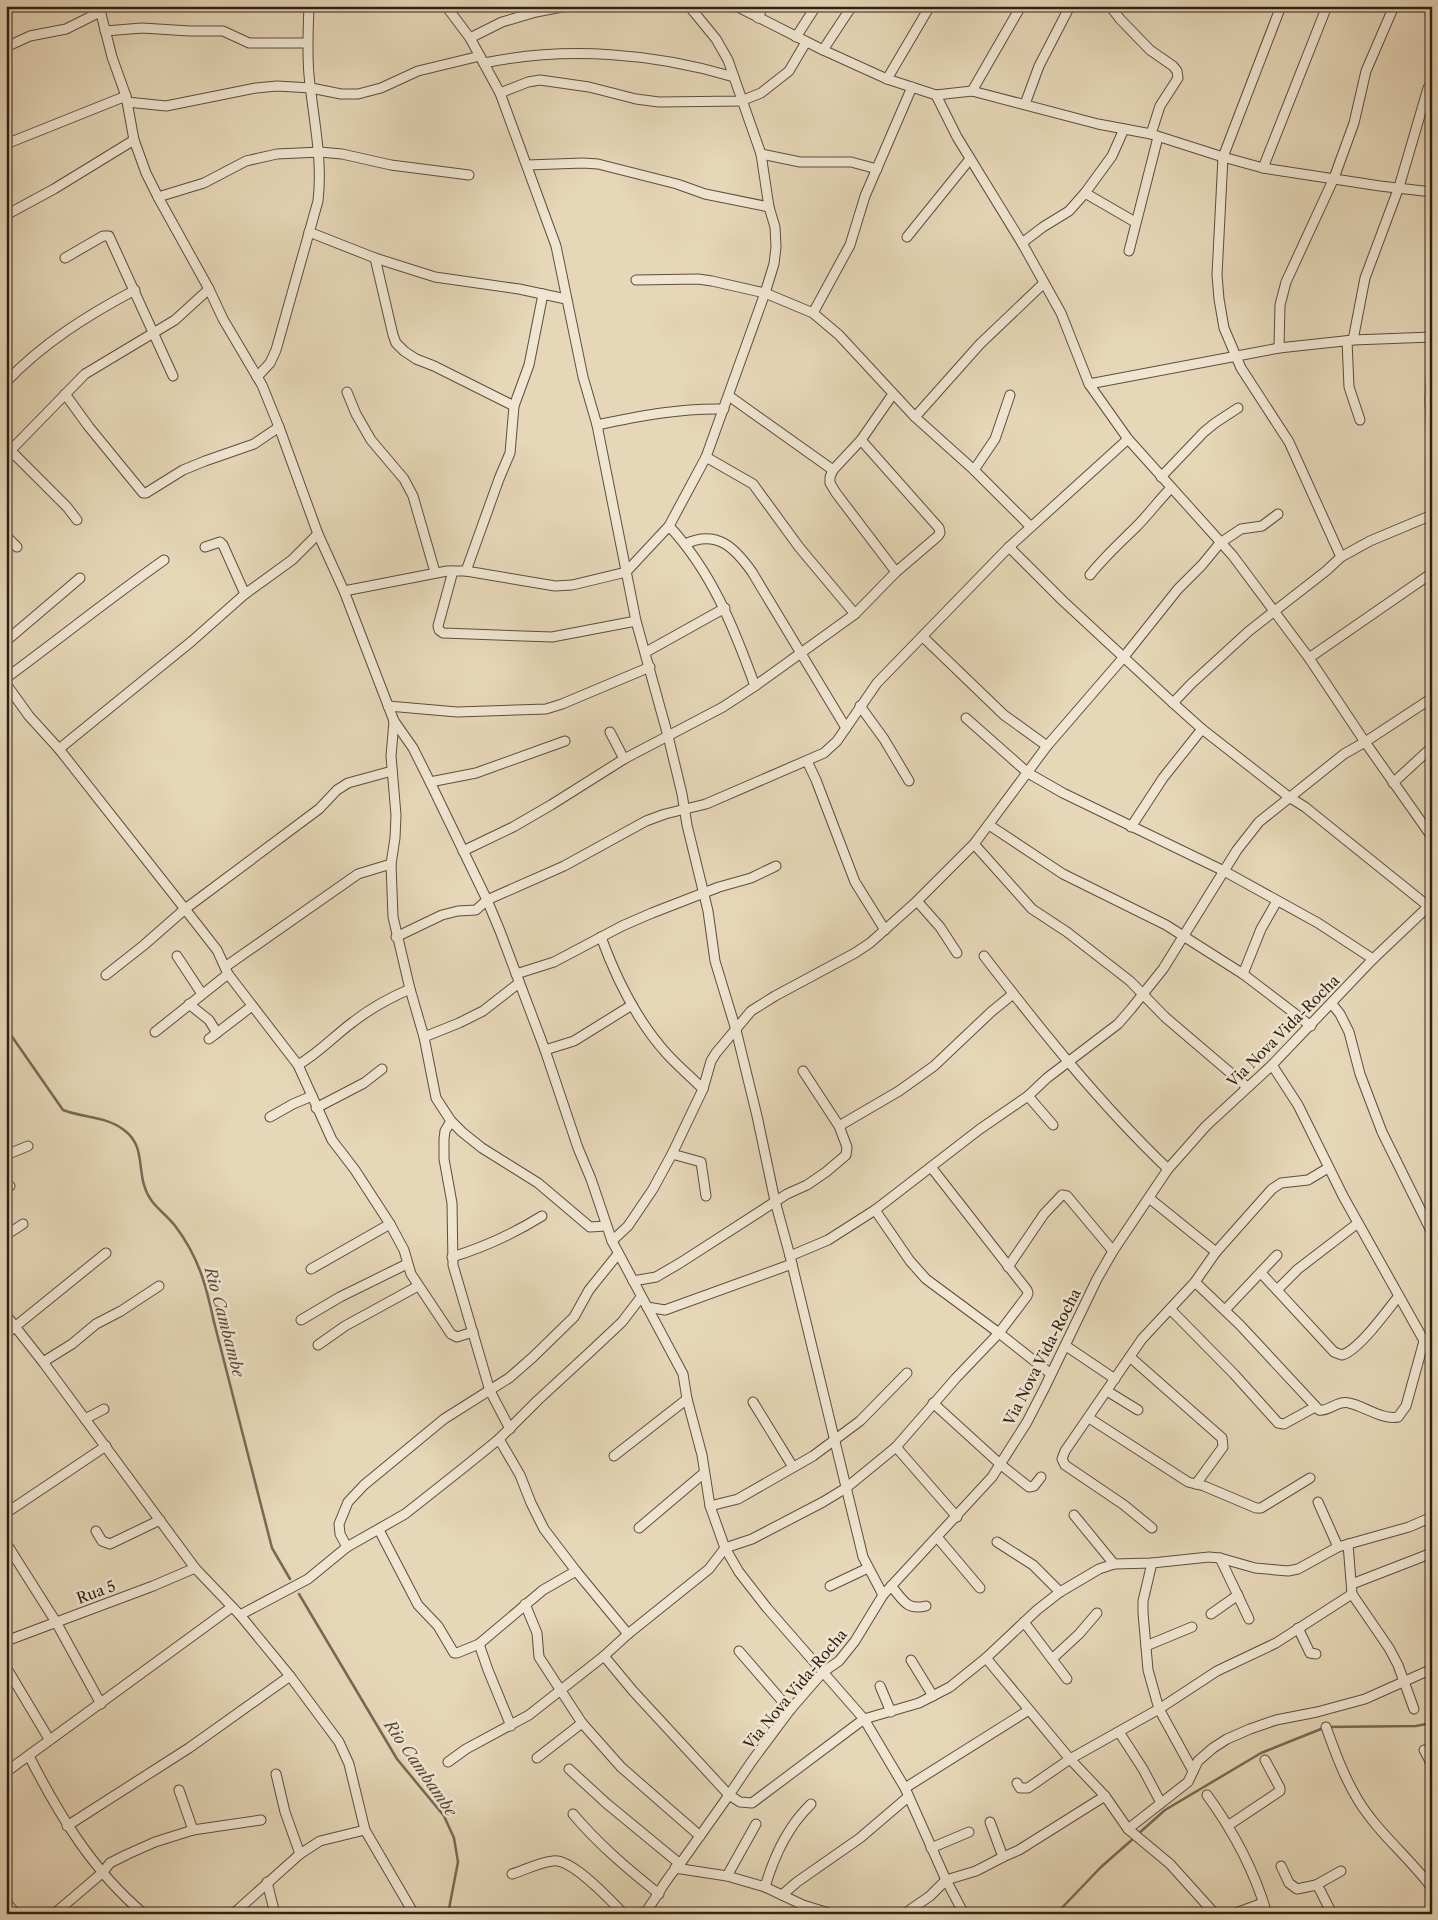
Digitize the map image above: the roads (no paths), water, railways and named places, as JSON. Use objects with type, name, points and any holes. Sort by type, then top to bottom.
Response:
[{"type":"street","points":[[258,377],[270,363],[276,350],[318,201],[320,152],[307,43],[309,6]]},
{"type":"street","points":[[446,6],[470,38],[500,94],[528,165],[556,246],[583,377],[597,425],[636,622],[650,666],[668,736],[708,911],[715,961],[736,1030],[775,1201],[836,1440],[863,1557],[883,1595]]},
{"type":"street","points":[[470,38],[502,22],[536,12],[567,6]]},
{"type":"street","points":[[344,591],[435,572],[453,571],[466,571],[555,586],[572,585],[626,572],[668,526],[706,457],[765,293],[774,264],[776,247],[775,227],[769,207],[761,154],[728,60],[716,39],[689,6]]},
{"type":"street","points":[[736,6],[806,42],[887,79],[936,95],[972,92],[1155,136],[1263,168],[1432,192]]},
{"type":"street","points":[[758,18],[763,6]]},
{"type":"street","points":[[796,37],[816,6]]},
{"type":"street","points":[[823,50],[852,6]]},
{"type":"street","points":[[887,79],[930,6]]},
{"type":"street","points":[[972,92],[1021,6]]},
{"type":"street","points":[[1025,104],[1039,66],[1070,6]]},
{"type":"street","points":[[1110,6],[1150,50],[1173,66],[1178,78],[1160,106],[1129,251]]},
{"type":"street","points":[[1281,6],[1223,157],[1217,275],[1224,328],[1240,368],[1289,442],[1341,557]]},
{"type":"street","points":[[1263,168],[1327,6]]},
{"type":"street","points":[[1279,348],[1280,305],[1286,282],[1334,178],[1354,123],[1366,71],[1394,6]]},
{"type":"street","points":[[6,47],[30,36],[66,29],[100,9],[112,57],[126,99],[134,140],[158,197],[209,289],[223,319],[258,377],[280,427],[318,534],[344,591],[394,721],[413,748],[488,900],[545,1050],[612,1241],[683,1374],[687,1399],[702,1455],[710,1506],[725,1548],[739,1572],[766,1608],[864,1720],[905,1788],[931,1848],[964,1914]]},
{"type":"street","points":[[105,31],[142,28],[223,31],[249,43],[307,43]]},
{"type":"street","points":[[500,94],[528,82],[540,80],[589,87],[636,99],[659,102],[741,101],[761,93],[789,71],[806,42]]},
{"type":"street","points":[[6,144],[126,99],[166,106],[256,88],[311,88],[341,94],[358,94],[381,88],[418,71],[482,59],[547,54],[608,55],[694,66],[734,77]]},
{"type":"street","points":[[813,313],[850,245],[865,196],[912,87]]},
{"type":"street","points":[[1360,420],[1349,387],[1350,340],[1365,278],[1399,187],[1428,88]]},
{"type":"street","points":[[936,95],[970,159],[1022,243],[1061,313],[1089,384],[1128,439],[1233,556],[1309,658],[1393,783],[1432,837]]},
{"type":"street","points":[[1022,243],[1043,226],[1069,211],[1112,156],[1124,129]]},
{"type":"street","points":[[6,215],[54,189],[134,140]]},
{"type":"street","points":[[158,197],[204,183],[246,161],[277,154],[320,152],[342,154],[408,168],[469,175]]},
{"type":"street","points":[[761,154],[800,162],[851,162],[877,169]]},
{"type":"street","points":[[907,237],[970,159]]},
{"type":"street","points":[[528,165],[583,162],[598,164],[678,184],[705,194],[769,207]]},
{"type":"street","points":[[1085,192],[1135,222]]},
{"type":"street","points":[[310,232],[375,258],[435,277],[519,289],[566,299]]},
{"type":"street","points":[[65,258],[103,236],[109,236],[174,376]]},
{"type":"street","points":[[375,258],[393,335],[404,351],[416,359],[449,373],[514,406]]},
{"type":"street","points":[[636,280],[698,279],[765,293],[813,313],[840,335],[915,417],[974,470],[1030,526]]},
{"type":"street","points":[[915,417],[980,344],[1044,283]]},
{"type":"street","points":[[77,520],[66,507],[8,453],[65,394],[97,365],[175,320],[209,289]]},
{"type":"street","points":[[6,382],[46,344],[102,308],[135,290]]},
{"type":"street","points":[[466,571],[499,478],[510,454],[514,406],[529,365],[543,294]]},
{"type":"street","points":[[1089,384],[1279,348],[1350,340],[1432,337]]},
{"type":"street","points":[[1432,362],[1430,399],[1432,440]]},
{"type":"street","points":[[347,392],[356,414],[371,440],[404,479],[413,496],[435,572]]},
{"type":"street","points":[[65,394],[142,493],[146,493],[183,470],[205,460],[254,444],[280,427]]},
{"type":"street","points":[[893,394],[861,440],[833,470],[830,476],[830,483],[896,572]]},
{"type":"street","points":[[974,470],[995,439],[1010,395]]},
{"type":"street","points":[[729,396],[833,470]]},
{"type":"street","points":[[1162,477],[1204,432],[1214,423],[1238,408]]},
{"type":"street","points":[[597,425],[657,413],[694,409],[724,409]]},
{"type":"street","points":[[396,937],[450,912],[476,910],[488,900],[564,866],[646,821],[665,814],[706,804],[785,768],[824,753],[837,741],[877,683],[1030,526],[1128,439]]},
{"type":"street","points":[[463,851],[513,827],[624,759],[722,707],[756,686],[855,614],[896,572],[938,536],[940,533],[939,528],[861,440]]},
{"type":"street","points":[[706,457],[752,484],[798,547],[855,614]]},
{"type":"street","points":[[1090,575],[1171,488]]},
{"type":"street","points":[[612,1241],[628,1226],[672,1154],[703,1089],[711,1061],[756,1008],[855,953],[885,930],[917,901],[974,844],[1047,746],[1123,658],[1178,589],[1202,565],[1220,543],[1241,529],[1262,526],[1278,514]]},
{"type":"street","points":[[1173,703],[1249,631],[1341,557],[1370,541],[1432,515]]},
{"type":"street","points":[[668,526],[686,544],[725,608],[756,686]]},
{"type":"street","points":[[59,749],[192,641],[245,594],[292,560],[318,534]]},
{"type":"street","points":[[6,536],[17,547]]},
{"type":"street","points":[[686,544],[705,538],[717,540],[728,545],[742,558],[846,728]]},
{"type":"street","points":[[205,547],[220,542],[224,545],[245,594]]},
{"type":"street","points":[[1009,547],[1123,658],[1202,729],[1430,904]]},
{"type":"street","points":[[6,678],[74,628],[119,591],[164,560]]},
{"type":"street","points":[[453,571],[438,626],[439,630],[443,633],[552,637],[636,622]]},
{"type":"street","points":[[1309,658],[1432,573]]},
{"type":"street","points":[[6,640],[80,578]]},
{"type":"street","points":[[646,652],[725,608]]},
{"type":"street","points":[[923,637],[1004,715],[1047,746]]},
{"type":"street","points":[[388,706],[456,712],[546,709],[650,666]]},
{"type":"street","points":[[6,684],[29,716],[59,749],[185,909],[216,950],[227,970],[252,1006],[298,1065],[332,1140],[356,1170],[390,1224],[404,1250],[407,1264],[418,1286],[454,1337],[473,1332]]},
{"type":"street","points":[[647,1307],[665,1310],[791,1260],[828,1240],[875,1210],[1028,1096],[1118,1024],[1143,994],[1184,936],[1246,836],[1259,822],[1344,754],[1432,698]]},
{"type":"street","points":[[860,706],[884,739],[909,781]]},
{"type":"street","points":[[966,718],[1028,773],[1062,793],[1224,871],[1345,940],[1373,959]]},
{"type":"street","points":[[394,721],[391,756],[396,815],[391,864],[392,909],[396,937],[424,1037],[436,1098],[451,1121],[482,1148],[538,1183],[590,1227],[606,1226]]},
{"type":"street","points":[[1131,827],[1163,778],[1202,729]]},
{"type":"street","points":[[610,732],[624,759]]},
{"type":"street","points":[[430,782],[476,773],[565,741]]},
{"type":"street","points":[[1393,783],[1432,747]]},
{"type":"street","points":[[807,761],[855,882],[885,930]]},
{"type":"street","points":[[106,975],[185,909],[319,809],[343,786],[392,771]]},
{"type":"street","points":[[989,825],[1063,874],[1139,910],[1184,936],[1243,974],[1311,1026]]},
{"type":"street","points":[[974,844],[1032,909],[1067,932],[1130,981],[1165,1018],[1247,1087]]},
{"type":"street","points":[[155,1032],[202,994],[227,970],[358,874],[391,864]]},
{"type":"street","points":[[516,974],[554,962],[622,926],[703,893],[751,878],[776,866]]},
{"type":"street","points":[[917,901],[940,927],[957,953]]},
{"type":"street","points":[[1243,974],[1261,929],[1277,901]]},
{"type":"street","name":"Via Nova Vida-Rocha","points":[[644,1914],[790,1710],[823,1672],[840,1661],[890,1586],[984,1487],[1027,1422],[1066,1346],[1079,1313],[1113,1251],[1168,1169],[1206,1126],[1272,1065],[1373,959],[1430,904]]},
{"type":"street","points":[[601,937],[614,971],[632,1005],[665,1052],[703,1089]]},
{"type":"street","points":[[176,956],[202,994]]},
{"type":"street","points":[[984,956],[1069,1062],[1121,1121],[1168,1169]]},
{"type":"street","points":[[424,1037],[484,1011],[519,983]]},
{"type":"street","points":[[298,1065],[310,1058],[369,1010],[381,1002],[410,989]]},
{"type":"street","points":[[839,1126],[893,1096],[934,1066],[991,1012],[1013,994]]},
{"type":"street","points":[[189,1004],[208,1020],[217,1033]]},
{"type":"street","points":[[1332,1004],[1340,1014],[1349,1032],[1360,1074],[1382,1132],[1432,1233]]},
{"type":"street","points":[[545,1050],[574,1041],[632,1005]]},
{"type":"street","points":[[209,1039],[252,1006]]},
{"type":"street","points":[[1272,1065],[1298,1105],[1328,1168],[1398,1297],[1432,1355]]},
{"type":"street","points":[[316,1108],[364,1083],[382,1069]]},
{"type":"street","points":[[633,1281],[656,1277],[775,1201],[807,1185],[846,1155],[848,1147],[839,1126],[803,1071]]},
{"type":"street","points":[[270,1117],[292,1104],[312,1096]]},
{"type":"street","points":[[1028,1096],[1053,1125]]},
{"type":"street","points":[[451,1121],[446,1131],[444,1153],[452,1202],[452,1257],[490,1391],[510,1429]]},
{"type":"street","points":[[6,1155],[28,1146]]},
{"type":"street","points":[[672,1154],[701,1162],[706,1196]]},
{"type":"street","points":[[448,1762],[466,1749],[511,1726],[560,1691],[709,1569],[725,1548],[752,1539],[846,1488],[896,1447],[933,1403],[999,1333],[1028,1293],[931,1167]]},
{"type":"street","points":[[1152,1528],[1124,1505],[1065,1466],[1062,1459],[1065,1451],[1142,1339],[1194,1282],[1216,1252],[1276,1185],[1308,1180],[1328,1168]]},
{"type":"street","points":[[1008,1267],[1044,1214],[1062,1195],[1067,1196],[1113,1251]]},
{"type":"street","points":[[1149,1198],[1216,1252]]},
{"type":"street","points":[[875,1210],[910,1261],[926,1279],[1051,1374]]},
{"type":"street","points":[[452,1257],[496,1242],[542,1216]]},
{"type":"street","points":[[1277,1290],[1298,1269],[1358,1223]]},
{"type":"street","points":[[6,1235],[23,1224]]},
{"type":"street","points":[[311,1269],[390,1224]]},
{"type":"street","points":[[6,1334],[106,1253]]},
{"type":"street","points":[[347,1547],[340,1534],[339,1524],[348,1502],[364,1485],[444,1419],[510,1378],[574,1317],[589,1290],[618,1254]]},
{"type":"street","points":[[1225,1310],[1276,1255]]},
{"type":"street","points":[[301,1320],[340,1297],[407,1264]]},
{"type":"street","points":[[1261,1273],[1334,1352],[1342,1356],[1348,1354],[1369,1333],[1398,1297]]},
{"type":"street","points":[[1194,1282],[1225,1310],[1315,1406],[1323,1411],[1340,1402],[1348,1402],[1389,1417],[1398,1417],[1406,1406],[1424,1341]]},
{"type":"street","points":[[43,1362],[72,1344],[96,1324],[121,1311],[159,1286]]},
{"type":"street","points":[[318,1345],[345,1326],[418,1286]]},
{"type":"street","points":[[240,1615],[285,1593],[308,1579],[347,1547],[405,1514],[500,1440],[538,1400],[622,1322],[641,1297]]},
{"type":"street","points":[[1170,1309],[1234,1374],[1278,1423],[1284,1424],[1315,1406]]},
{"type":"street","points":[[6,1315],[106,1446],[195,1568],[240,1615],[290,1676],[339,1742],[349,1764],[365,1830],[414,1914]]},
{"type":"street","points":[[1066,1346],[1115,1379]]},
{"type":"street","points":[[1130,1357],[1222,1438],[1222,1447],[1196,1484]]},
{"type":"street","points":[[710,1506],[738,1499],[836,1440],[860,1421],[908,1373]]},
{"type":"street","points":[[1107,1391],[1138,1410]]},
{"type":"street","points":[[614,1456],[687,1399]]},
{"type":"street","points":[[753,1402],[794,1467]]},
{"type":"street","points":[[933,1403],[1000,1464],[1029,1487],[1034,1486],[1041,1477]]},
{"type":"street","points":[[85,1419],[104,1409]]},
{"type":"street","points":[[1089,1418],[1188,1482],[1246,1505],[1262,1508],[1310,1478]]},
{"type":"street","points":[[500,1440],[520,1475],[530,1502],[544,1528],[576,1571],[628,1634]]},
{"type":"street","points":[[6,1513],[106,1446]]},
{"type":"street","points":[[896,1447],[957,1517]]},
{"type":"street","points":[[639,1528],[704,1473]]},
{"type":"street","points":[[1318,1502],[1338,1547]]},
{"type":"street","points":[[1074,1515],[1114,1564]]},
{"type":"street","points":[[604,1656],[633,1691],[730,1796],[740,1802],[747,1803],[758,1799],[864,1720],[919,1703],[950,1687],[986,1658],[1024,1622],[1060,1592],[1099,1569],[1114,1564],[1220,1558],[1255,1568],[1288,1571],[1298,1569],[1338,1547],[1409,1527],[1432,1517]]},
{"type":"street","points":[[96,1531],[102,1541],[110,1544],[160,1520]]},
{"type":"street","points":[[379,1530],[418,1605],[438,1626],[454,1653],[479,1644],[543,1590],[576,1571]]},
{"type":"street","points":[[937,1537],[980,1588]]},
{"type":"street","points":[[997,1542],[1033,1565],[1060,1592]]},
{"type":"street","points":[[6,1544],[56,1622],[101,1704]]},
{"type":"street","points":[[1348,1544],[1352,1594],[1389,1648],[1414,1709]]},
{"type":"street","points":[[1352,1584],[1432,1553]]},
{"type":"street","points":[[1220,1558],[1249,1619]]},
{"type":"street","points":[[1152,1563],[1143,1601],[1151,1682],[1159,1709],[1193,1771]]},
{"type":"street","name":"Rua 5","points":[[6,1641],[153,1586],[195,1568]]},
{"type":"street","points":[[830,1586],[868,1568]]},
{"type":"street","points":[[890,1586],[910,1607],[926,1606]]},
{"type":"street","points":[[1017,1783],[1020,1788],[1028,1788],[1070,1759],[1159,1709],[1216,1671],[1266,1648],[1352,1594]]},
{"type":"street","points":[[1211,1614],[1238,1595]]},
{"type":"street","points":[[525,1604],[537,1634],[539,1657],[582,1723],[621,1767],[700,1836]]},
{"type":"street","points":[[6,1772],[232,1607]]},
{"type":"street","points":[[1052,1659],[1079,1634],[1097,1613]]},
{"type":"street","points":[[1024,1622],[1067,1679]]},
{"type":"street","points":[[1146,1646],[1192,1627]]},
{"type":"street","points":[[1298,1628],[1310,1653],[1316,1654]]},
{"type":"street","points":[[479,1644],[511,1726]]},
{"type":"street","points":[[738,1651],[790,1710]]},
{"type":"street","points":[[986,1658],[1070,1759],[1105,1796],[1128,1829],[1170,1864],[1215,1914]]},
{"type":"street","points":[[911,1660],[932,1696]]},
{"type":"street","points":[[6,1667],[49,1739]]},
{"type":"street","points":[[1128,1829],[1188,1782],[1198,1761],[1227,1739],[1250,1728],[1276,1720],[1317,1712],[1365,1699],[1432,1669]]},
{"type":"street","points":[[68,1826],[189,1748],[290,1676]]},
{"type":"street","points":[[880,1686],[892,1712]]},
{"type":"street","points":[[905,1788],[1029,1710]]},
{"type":"street","points":[[537,1758],[582,1723]]},
{"type":"street","points":[[1326,1727],[1341,1769],[1358,1801],[1432,1888]]},
{"type":"street","points":[[1119,1732],[1143,1769],[1161,1804]]},
{"type":"street","points":[[1424,1750],[1432,1765]]},
{"type":"street","points":[[29,1756],[68,1826],[102,1873],[114,1887],[144,1914]]},
{"type":"street","points":[[1229,1825],[1280,1792],[1280,1788],[1265,1760]]},
{"type":"street","points":[[569,1769],[678,1866],[727,1876],[765,1887],[803,1905],[832,1914]]},
{"type":"street","points":[[276,1774],[285,1812],[300,1854]]},
{"type":"street","points":[[179,1790],[193,1830]]},
{"type":"street","points":[[1207,1795],[1229,1825],[1250,1868],[1267,1914]]},
{"type":"street","points":[[904,1914],[930,1896],[946,1880],[976,1871],[1018,1850],[1105,1796]]},
{"type":"street","points":[[782,1895],[796,1882],[860,1838],[908,1797]]},
{"type":"street","points":[[765,1887],[775,1856],[791,1828],[811,1804]]},
{"type":"street","points":[[573,1814],[590,1834],[622,1865],[660,1894]]},
{"type":"street","points":[[54,1914],[102,1873],[110,1863],[119,1858],[155,1842],[193,1830],[261,1820]]},
{"type":"street","points":[[990,1822],[1002,1857]]},
{"type":"street","points":[[727,1876],[756,1824]]},
{"type":"street","points":[[233,1914],[300,1854],[320,1841],[365,1830]]},
{"type":"street","points":[[931,1848],[969,1832]]},
{"type":"street","points":[[512,1874],[554,1860],[563,1861],[598,1889],[624,1914]]},
{"type":"street","points":[[1281,1866],[1289,1882],[1297,1889],[1316,1885],[1341,1871]]},
{"type":"street","points":[[267,1882],[276,1914]]},
{"type":"street","points":[[1316,1885],[1332,1914]]},
{"type":"street","points":[[6,1902],[16,1914]]},
{"type":"street","points":[[1233,1914],[1264,1903]]},
{"type":"waterway","name":"Rio Cambambe","points":[[6,1028],[63,1110],[110,1122],[117,1125],[130,1136],[138,1149],[142,1178],[150,1198],[176,1227],[191,1250],[201,1272],[208,1296],[272,1548],[290,1579]]},
{"type":"waterway","name":"Rio Cambambe","points":[[299,1594],[397,1759],[444,1816],[454,1838],[458,1862],[448,1914]]},
{"type":"waterway","points":[[1138,1834],[1165,1810],[1261,1753],[1326,1727],[1416,1726],[1432,1723]]},
{"type":"waterway","points":[[1056,1914],[1101,1867],[1134,1838]]}]
